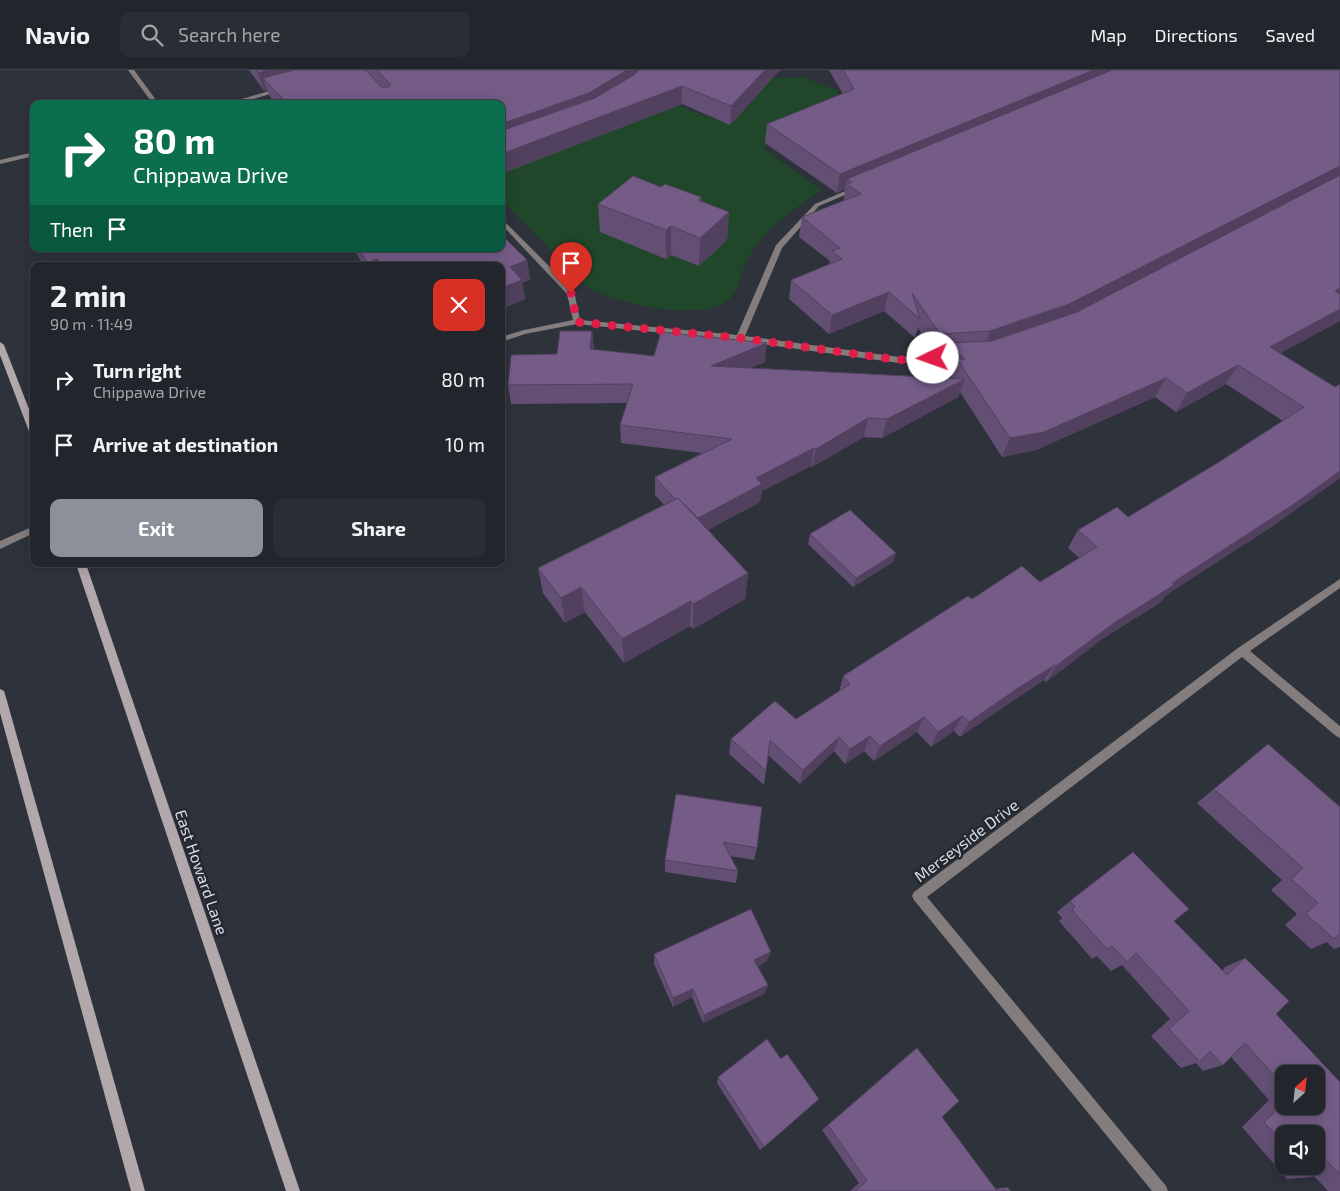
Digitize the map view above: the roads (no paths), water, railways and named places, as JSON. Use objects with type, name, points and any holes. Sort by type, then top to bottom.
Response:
[{"type":"main road","points":[[0,345],[30,424]]},
{"type":"main road","name":"East Howard Lane","points":[[82,567],[293,1191]]},
{"type":"main road","points":[[0,694],[138,1191]]},
{"type":"street","points":[[131,70],[153,100]]},
{"type":"street","points":[[243,100],[289,88]]},
{"type":"street","points":[[0,162],[30,155]]},
{"type":"street","points":[[740,338],[779,246],[817,205],[862,186]]},
{"type":"street","points":[[505,224],[571,293],[577,322]]},
{"type":"street","points":[[505,339],[524,332],[577,322],[740,338],[899,360],[966,356]]},
{"type":"street","points":[[0,545],[30,531]]},
{"type":"street","name":"Merseyside Drive","points":[[1162,1191],[918,896],[1242,651],[1340,583]]},
{"type":"street","points":[[1242,651],[1340,733]]}]
